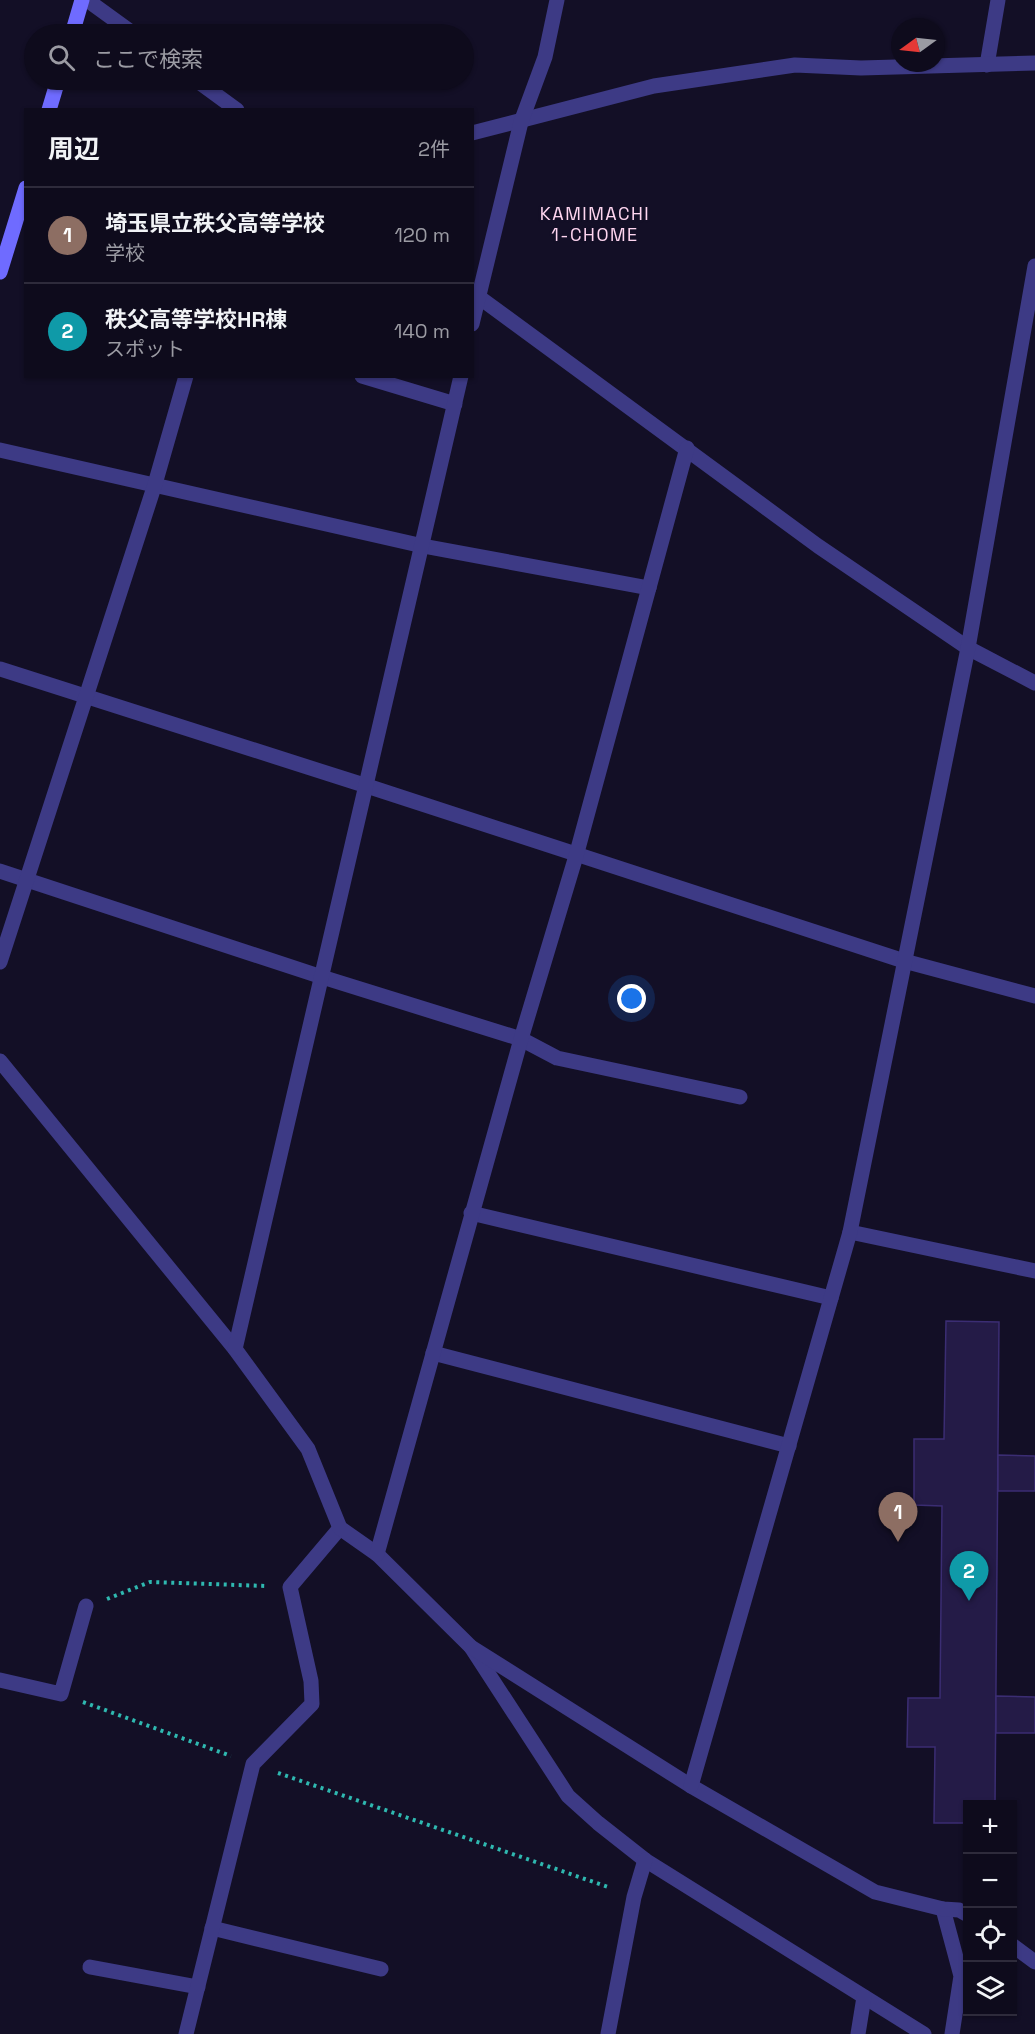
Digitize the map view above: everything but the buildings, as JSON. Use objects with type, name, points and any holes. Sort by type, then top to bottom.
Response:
[{"type":"street","points":[[76,24],[85,0],[120,24]]},
{"type":"street","points":[[474,309],[521,122],[545,57],[557,0]]},
{"type":"street","points":[[987,64],[998,0]]},
{"type":"street","points":[[474,133],[654,86],[795,65],[861,68],[1035,63]]},
{"type":"street","points":[[50,108],[55,90]]},
{"type":"street","points":[[210,90],[234,108]]},
{"type":"street","points":[[0,272],[24,194]]},
{"type":"street","points":[[691,1786],[850,1232],[968,648],[1035,266]]},
{"type":"street","points":[[476,294],[818,546],[968,648],[1035,682]]},
{"type":"street","points":[[0,962],[155,484],[185,378]]},
{"type":"street","points":[[369,378],[454,404]]},
{"type":"street","points":[[235,1349],[460,378]]},
{"type":"street","points":[[377,1554],[471,1213],[576,856],[687,448]]},
{"type":"street","points":[[0,450],[423,546],[649,588]]},
{"type":"street","points":[[0,669],[904,961],[1035,996]]},
{"type":"street","points":[[0,871],[322,977],[521,1039],[557,1058],[740,1096]]},
{"type":"street","points":[[0,1061],[235,1349],[309,1449],[340,1528],[377,1554],[471,1647],[568,1796],[645,1860],[924,2034]]},
{"type":"street","points":[[471,1213],[831,1298]]},
{"type":"street","points":[[850,1232],[1035,1271]]},
{"type":"street","points":[[433,1353],[789,1446]]},
{"type":"street","points":[[186,2034],[253,1764],[312,1704],[311,1681],[290,1587],[340,1528]]},
{"type":"street","points":[[0,1680],[61,1694],[86,1606]]},
{"type":"street","points":[[471,1647],[691,1786],[875,1892],[963,1912]]},
{"type":"street","points":[[608,2034],[634,1897],[645,1860]]},
{"type":"street","points":[[944,1909],[961,1976],[952,2034]]},
{"type":"street","points":[[213,1928],[381,1969]]},
{"type":"street","points":[[1017,1949],[1035,1962]]},
{"type":"street","points":[[90,1967],[198,1987]]},
{"type":"street","points":[[858,2034],[864,1997]]},
{"type":"path","points":[[86,1606],[150,1582],[290,1587]]},
{"type":"path","points":[[61,1694],[253,1764],[634,1897]]},
{"type":"place","name":"埼玉県立秩父高等学校","points":[[898,1542]]},
{"type":"place","name":"秩父高等学校HR棟","points":[[969,1601]]},
{"type":"district","name":"KAMIMACHI 1-CHOME","points":[[595,224]]}]
